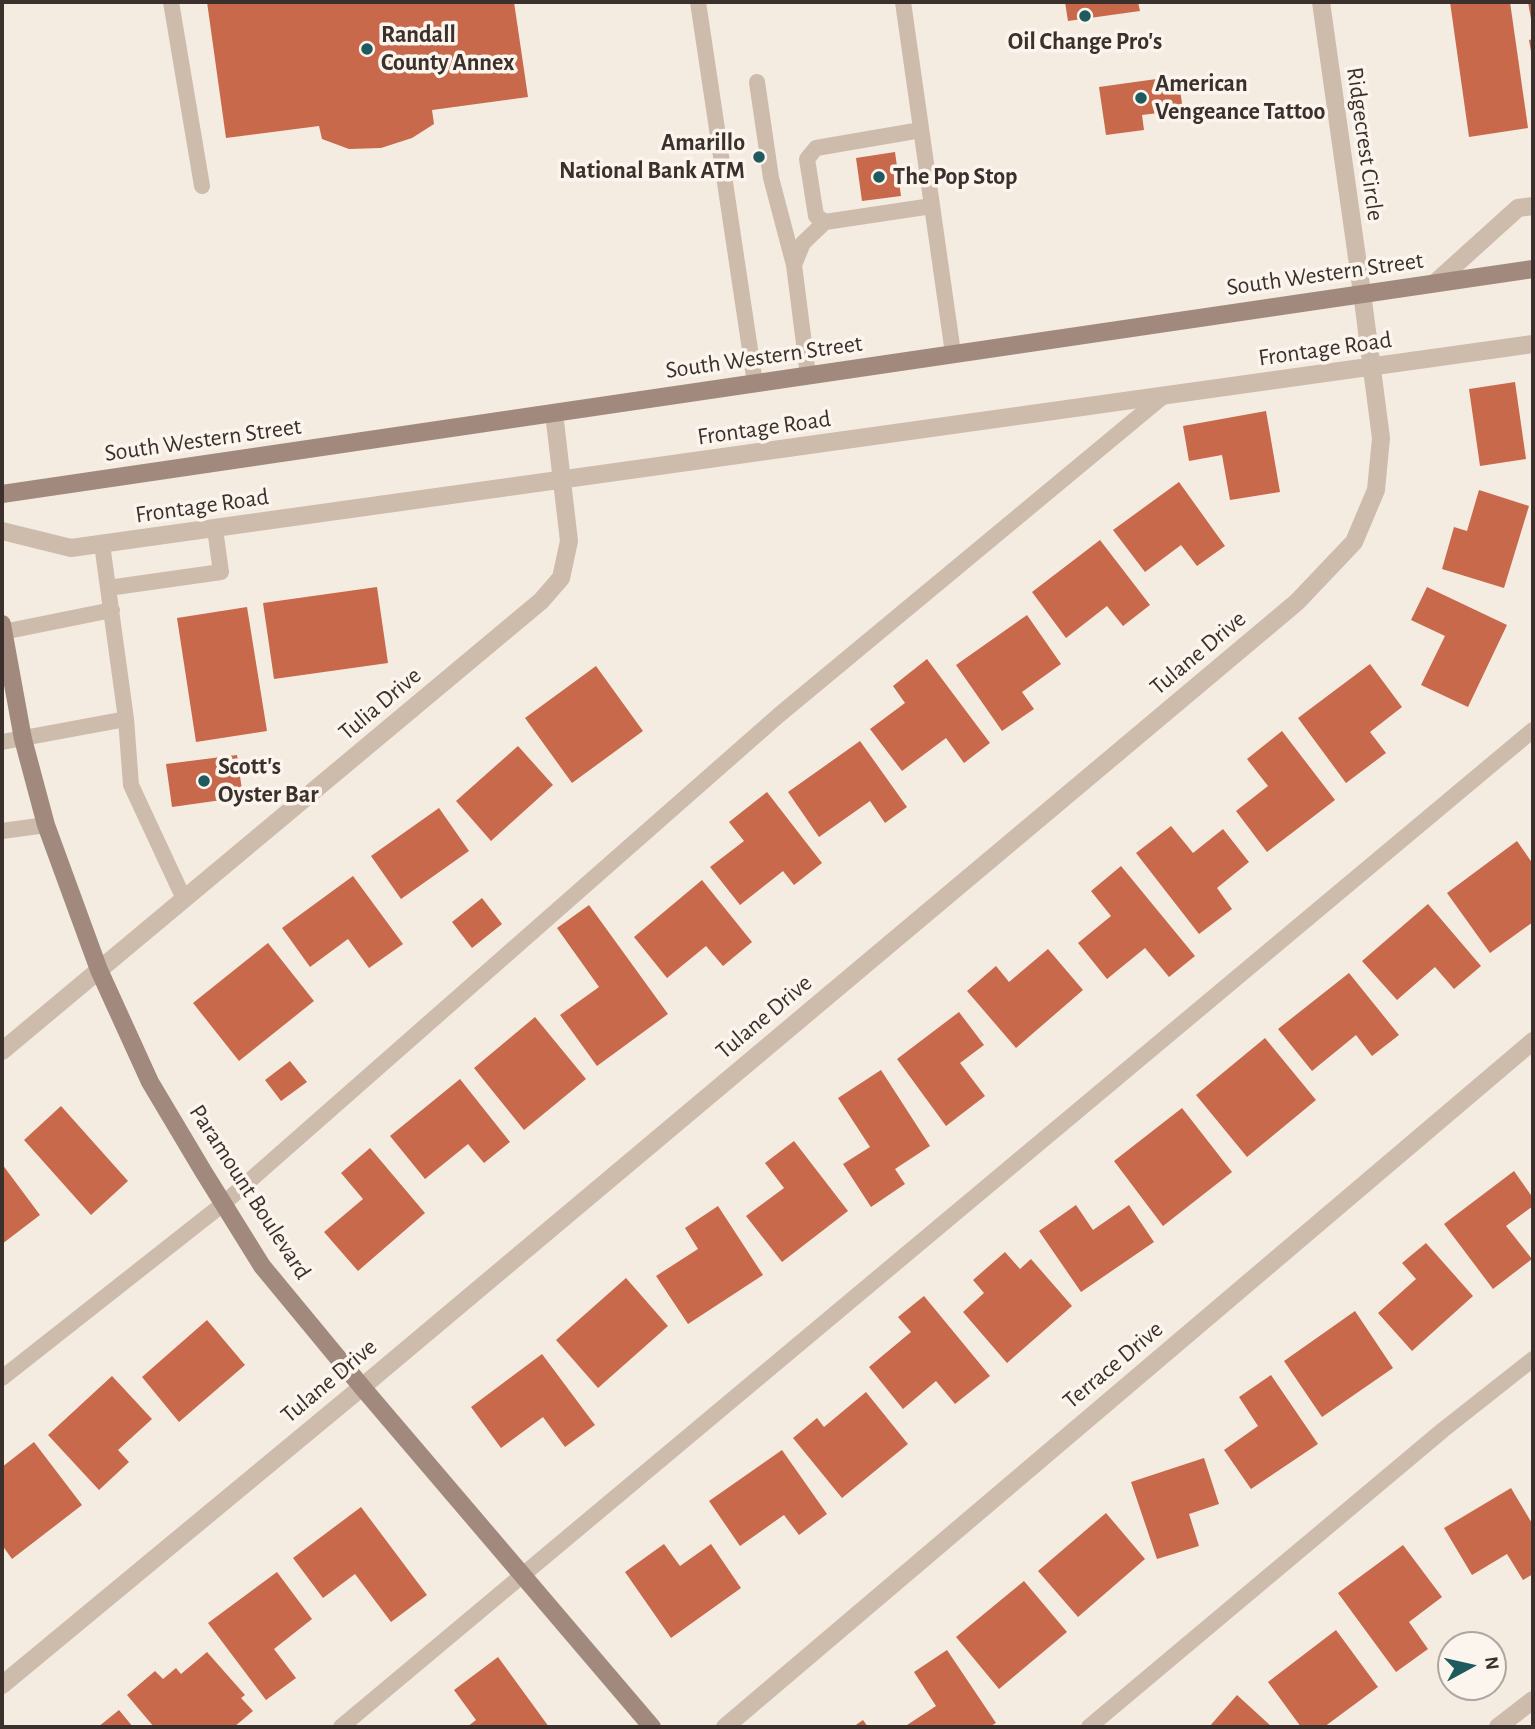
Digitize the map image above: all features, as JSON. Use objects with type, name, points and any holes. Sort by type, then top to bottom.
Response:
[{"type":"main road","name":"South Western Street","points":[[2,494],[1533,269]]},
{"type":"main road","name":"Paramount Boulevard","points":[[2,628],[23,739],[46,825],[99,970],[150,1082],[262,1266],[653,1727]]},
{"type":"street","name":"Ridgecrest Circle","points":[[1321,2],[1328,67],[1362,293]]},
{"type":"street","points":[[1434,283],[1518,208],[1533,206]]},
{"type":"street","name":"Tulane Drive","points":[[2,1685],[362,1387],[1297,602],[1354,542],[1376,490],[1381,438],[1362,293]]},
{"type":"street","name":"Frontage Road","points":[[2,531],[71,548],[1533,344]]},
{"type":"street","name":"Tulia Drive","points":[[2,1051],[541,601],[561,578],[569,541],[554,413]]},
{"type":"street","name":"Terrace Drive","points":[[725,1727],[1533,1041]]},
{"type":"street","points":[[1499,1727],[1533,1700]]},
{"type":"lane","points":[[171,2],[202,186]]},
{"type":"lane","points":[[698,2],[755,383]]},
{"type":"lane","points":[[903,2],[953,354]]},
{"type":"lane","points":[[757,82],[771,177],[794,265],[808,375]]},
{"type":"lane","points":[[825,222],[816,216],[807,159],[816,148],[921,130]]},
{"type":"lane","points":[[794,265],[803,243],[825,222],[932,206]]},
{"type":"lane","points":[[2,1378],[223,1204],[779,715],[1161,398]]},
{"type":"lane","points":[[108,588],[221,572],[215,528]]},
{"type":"lane","points":[[102,544],[126,719],[131,785],[184,899]]},
{"type":"lane","points":[[2,628],[111,610]]},
{"type":"lane","points":[[2,742],[126,719]]},
{"type":"lane","points":[[341,1727],[1533,730]]},
{"type":"lane","points":[[2,831],[46,825]]},
{"type":"lane","points":[[1089,1727],[1443,1430],[1533,1359]]},
{"type":"building","name":"Randall County Annex","points":[[207,2],[514,2],[528,97],[432,110],[434,124],[412,138],[381,148],[349,149],[322,139],[319,126],[226,138]]},
{"type":"building","name":"Oil Change Pro's","points":[[1065,2],[1138,2],[1140,11],[1068,21]]},
{"type":"building","points":[[1450,2],[1510,2],[1528,128],[1469,137]]},
{"type":"building","points":[[1528,2],[1533,2],[1531,19]]},
{"type":"building","points":[[1533,39],[1533,57],[1532,57],[1529,40]]},
{"type":"building","name":"American Vengeance Tattoo","points":[[1178,76],[1183,110],[1142,115],[1144,130],[1106,135],[1099,87]]},
{"type":"building","name":"The Pop Stop","points":[[895,152],[901,196],[862,201],[856,158]]},
{"type":"building","points":[[1515,382],[1526,459],[1480,466],[1469,389]]},
{"type":"building","points":[[1266,411],[1280,492],[1230,500],[1222,455],[1189,461],[1183,426]]},
{"type":"building","points":[[1179,482],[1225,546],[1197,566],[1181,545],[1145,572],[1113,530]]},
{"type":"building","points":[[1479,490],[1529,506],[1504,588],[1442,569],[1454,527],[1467,531]]},
{"type":"building","points":[[1100,540],[1150,605],[1123,626],[1107,606],[1066,638],[1032,592]]},
{"type":"building","points":[[377,587],[388,663],[274,679],[263,603]]},
{"type":"building","points":[[1427,587],[1507,625],[1468,707],[1421,685],[1445,636],[1411,620]]},
{"type":"building","points":[[247,607],[267,731],[196,742],[177,618]]},
{"type":"building","points":[[1027,615],[1061,664],[1022,692],[1034,709],[1002,731],[956,665]]},
{"type":"building","points":[[927,659],[990,743],[964,763],[946,738],[902,771],[870,729],[905,703],[893,686]]},
{"type":"building","points":[[1370,664],[1402,707],[1370,732],[1386,753],[1346,783],[1298,718]]},
{"type":"building","points":[[596,666],[643,731],[572,783],[525,718]]},
{"type":"building","points":[[1282,731],[1335,800],[1267,852],[1236,811],[1268,786],[1247,759]]},
{"type":"building","points":[[860,741],[907,807],[885,823],[870,801],[819,837],[788,792]]},
{"type":"building","points":[[518,746],[553,785],[491,841],[456,801]]},
{"type":"building","name":"Scott's Oyster Bar","points":[[237,755],[243,797],[172,807],[166,764]]},
{"type":"building","points":[[767,792],[822,863],[794,885],[783,871],[740,905],[710,867],[744,841],[729,822]]},
{"type":"building","points":[[439,808],[469,851],[401,899],[371,856]]},
{"type":"building","points":[[1171,826],[1193,853],[1223,829],[1249,862],[1217,888],[1232,909],[1199,934],[1136,853]]},
{"type":"building","points":[[1517,841],[1533,864],[1533,922],[1490,953],[1447,893]]},
{"type":"building","points":[[1121,866],[1195,956],[1169,977],[1145,948],[1107,979],[1078,943],[1111,916],[1091,891]]},
{"type":"building","points":[[353,876],[403,944],[369,968],[348,939],[310,967],[282,928]]},
{"type":"building","points":[[702,880],[752,942],[723,966],[706,946],[667,978],[634,937]]},
{"type":"building","points":[[482,898],[502,924],[472,948],[452,922]]},
{"type":"building","points":[[1428,904],[1481,966],[1454,989],[1435,967],[1397,1000],[1362,961]]},
{"type":"building","points":[[589,905],[668,1014],[597,1066],[560,1015],[599,987],[557,928]]},
{"type":"building","points":[[268,943],[314,1001],[239,1061],[193,1003]]},
{"type":"building","points":[[1048,949],[1083,990],[1016,1048],[967,991],[996,966],[1009,982]]},
{"type":"building","points":[[1349,973],[1399,1035],[1372,1056],[1356,1035],[1312,1071],[1278,1029]]},
{"type":"building","points":[[959,1012],[984,1045],[960,1063],[985,1096],[946,1126],[897,1059]]},
{"type":"building","points":[[535,1017],[586,1079],[524,1130],[474,1068]]},
{"type":"building","points":[[1265,1038],[1316,1100],[1247,1157],[1196,1095]]},
{"type":"building","points":[[290,1061],[307,1082],[281,1101],[265,1080]]},
{"type":"building","points":[[881,1070],[930,1146],[895,1169],[905,1184],[871,1207],[843,1164],[870,1147],[838,1098]]},
{"type":"building","points":[[460,1079],[510,1142],[484,1163],[468,1144],[425,1179],[390,1136]]},
{"type":"building","points":[[61,1106],[128,1181],[91,1215],[24,1140]]},
{"type":"building","points":[[1182,1108],[1232,1172],[1163,1226],[1114,1161]]},
{"type":"building","points":[[794,1141],[848,1211],[782,1262],[746,1216],[784,1188],[765,1163]]},
{"type":"building","points":[[370,1148],[425,1213],[358,1271],[324,1232],[363,1199],[341,1173]]},
{"type":"building","points":[[2,1164],[40,1215],[2,1244]]},
{"type":"building","points":[[1514,1171],[1533,1198],[1533,1206],[1506,1226],[1532,1259],[1493,1289],[1444,1224]]},
{"type":"building","points":[[1076,1205],[1093,1230],[1129,1205],[1154,1242],[1081,1292],[1039,1231]]},
{"type":"building","points":[[718,1206],[763,1275],[688,1324],[656,1276],[698,1249],[685,1228]]},
{"type":"building","points":[[1426,1243],[1473,1296],[1412,1351],[1378,1313],[1416,1279],[1402,1263]]},
{"type":"building","points":[[1005,1252],[1020,1269],[1031,1259],[1072,1306],[1007,1363],[963,1312],[984,1293],[973,1280]]},
{"type":"building","points":[[626,1278],[668,1326],[598,1388],[556,1340]]},
{"type":"building","points":[[924,1296],[990,1376],[955,1404],[936,1381],[903,1409],[869,1367],[911,1332],[898,1317]]},
{"type":"building","points":[[1355,1311],[1393,1368],[1322,1417],[1284,1361]]},
{"type":"building","points":[[207,1320],[245,1365],[179,1422],[142,1377]]},
{"type":"building","points":[[542,1354],[595,1425],[565,1447],[543,1417],[501,1448],[471,1407]]},
{"type":"building","points":[[1271,1375],[1318,1444],[1251,1489],[1224,1450],[1258,1426],[1239,1397]]},
{"type":"building","points":[[112,1376],[152,1419],[118,1450],[129,1462],[99,1490],[48,1435]]},
{"type":"building","points":[[866,1392],[908,1444],[842,1498],[793,1438],[817,1418],[824,1427]]},
{"type":"building","points":[[34,1442],[82,1505],[12,1559],[2,1545],[2,1467]]},
{"type":"building","points":[[782,1450],[827,1514],[799,1535],[784,1515],[740,1546],[709,1501]]},
{"type":"building","points":[[1204,1458],[1219,1504],[1189,1514],[1199,1546],[1157,1559],[1131,1482]]},
{"type":"building","points":[[1511,1488],[1533,1525],[1533,1574],[1523,1580],[1507,1554],[1472,1575],[1444,1528]]},
{"type":"building","points":[[361,1507],[427,1595],[391,1622],[355,1574],[323,1598],[293,1558]]},
{"type":"building","points":[[1106,1513],[1145,1559],[1078,1617],[1038,1571]]},
{"type":"building","points":[[664,1544],[680,1566],[711,1544],[741,1588],[671,1638],[625,1572]]},
{"type":"building","points":[[1403,1545],[1442,1597],[1409,1622],[1428,1649],[1396,1672],[1338,1593]]},
{"type":"building","points":[[277,1572],[312,1619],[274,1649],[296,1678],[266,1700],[208,1623]]},
{"type":"building","points":[[1024,1581],[1067,1632],[999,1689],[956,1637]]},
{"type":"building","points":[[1336,1630],[1378,1687],[1324,1727],[1301,1727],[1268,1682]]},
{"type":"building","points":[[947,1650],[996,1723],[989,1727],[904,1727],[936,1706],[914,1672]]},
{"type":"building","points":[[207,1652],[245,1695],[241,1698],[253,1711],[234,1727],[154,1727],[127,1695],[155,1671],[163,1679],[176,1668],[181,1674]]},
{"type":"building","points":[[498,1657],[549,1727],[467,1727],[476,1720],[454,1690]]},
{"type":"building","points":[[1237,1695],[1272,1727],[1209,1727]]},
{"type":"building","points":[[119,1710],[133,1727],[98,1727]]},
{"type":"building","points":[[863,1720],[868,1727],[853,1727]]},
{"type":"place","name":"Oil Change Pro's","points":[[1085,16]]},
{"type":"place","name":"Randall County Annex","points":[[367,49]]},
{"type":"place","name":"American Vengeance Tattoo","points":[[1141,98]]},
{"type":"place","name":"Amarillo National Bank ATM","points":[[759,157]]},
{"type":"place","name":"The Pop Stop","points":[[879,177]]},
{"type":"place","name":"Scott's Oyster Bar","points":[[204,781]]}]
